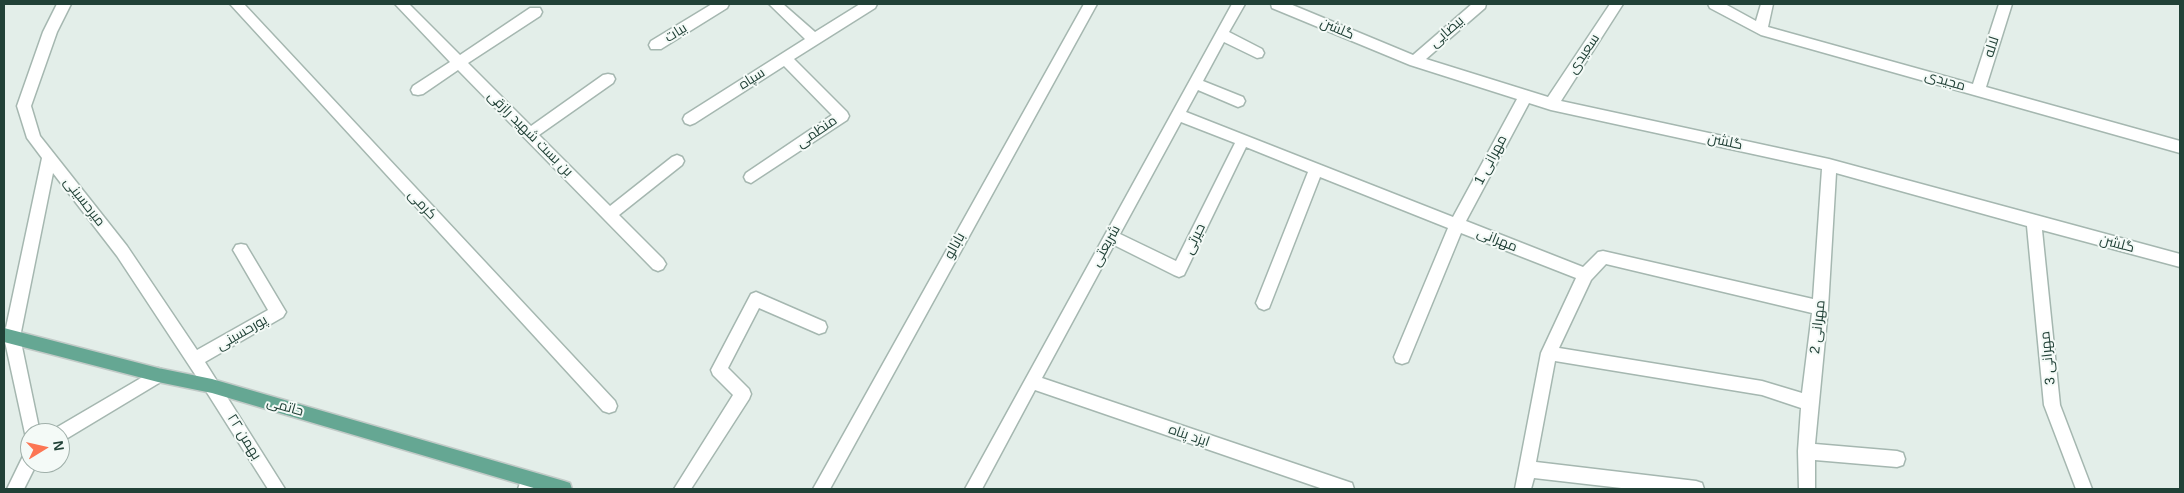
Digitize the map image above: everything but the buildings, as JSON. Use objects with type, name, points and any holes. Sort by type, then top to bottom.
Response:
[{"type":"main road","name":"حاتمی","points":[[8,336],[158,375],[212,386],[532,485],[564,489]]},
{"type":"street","name":"میرحسینی","points":[[64,4],[50,32],[24,106],[34,138],[122,251],[212,386]]},
{"type":"street","name":"کرمی","points":[[236,4],[609,406]]},
{"type":"street","name":"بن بست شهید رازقی","points":[[402,4],[658,264]]},
{"type":"street","name":"بیات","points":[[656,46],[722,4]]},
{"type":"street","points":[[775,4],[815,40]]},
{"type":"street","name":"سپاه","points":[[690,119],[870,4]]},
{"type":"street","name":"بابالو","points":[[821,489],[1090,4]]},
{"type":"street","name":"شریعتی","points":[[973,489],[1238,4]]},
{"type":"street","name":"گلشن","points":[[1277,4],[1415,61],[1525,97],[1829,165],[2180,260]]},
{"type":"street","name":"بیضایی","points":[[1415,61],[1480,4]]},
{"type":"street","name":"سعیدی","points":[[1550,104],[1618,4]]},
{"type":"street","name":"مجیدی","points":[[1715,4],[1761,30],[2180,147]]},
{"type":"street","points":[[1761,30],[1767,4]]},
{"type":"street","name":"لاله","points":[[1978,90],[2006,4]]},
{"type":"street","points":[[418,90],[535,12]]},
{"type":"street","points":[[1221,34],[1257,53]]},
{"type":"street","name":"منظمی","points":[[751,176],[842,116],[785,59]]},
{"type":"street","points":[[530,134],[608,80]]},
{"type":"street","points":[[1195,83],[1238,101]]},
{"type":"street","name":"مهرانی 1","points":[[1402,357],[1457,224],[1525,97]]},
{"type":"street","name":"مهرانی","points":[[1177,114],[1585,275]]},
{"type":"street","name":"حیرتی","points":[[1111,237],[1179,270],[1243,140]]},
{"type":"street","points":[[30,423],[8,336],[49,157]]},
{"type":"street","points":[[610,214],[677,161]]},
{"type":"street","name":"مهرانی 2","points":[[1807,489],[1806,451],[1809,404],[1820,308],[1829,165]]},
{"type":"street","points":[[1264,303],[1316,169]]},
{"type":"street","name":"مهرانی 3","points":[[2034,222],[2052,405],[2084,489]]},
{"type":"street","name":"پورحسینی","points":[[195,360],[278,312],[241,250]]},
{"type":"street","points":[[1523,489],[1549,353],[1585,275],[1603,257],[1820,308]]},
{"type":"street","points":[[682,489],[743,394],[719,370],[756,299],[819,327]]},
{"type":"street","points":[[1549,353],[1762,388],[1809,404]]},
{"type":"street","points":[[70,428],[158,375]]},
{"type":"street","name":"ایزد پناه","points":[[1032,382],[1346,489]]},
{"type":"street","name":"۲۲ بهمن","points":[[212,386],[277,489]]},
{"type":"street","points":[[1806,451],[1897,459]]},
{"type":"street","points":[[1527,469],[1696,489]]},
{"type":"street","points":[[15,489],[23,473]]}]
